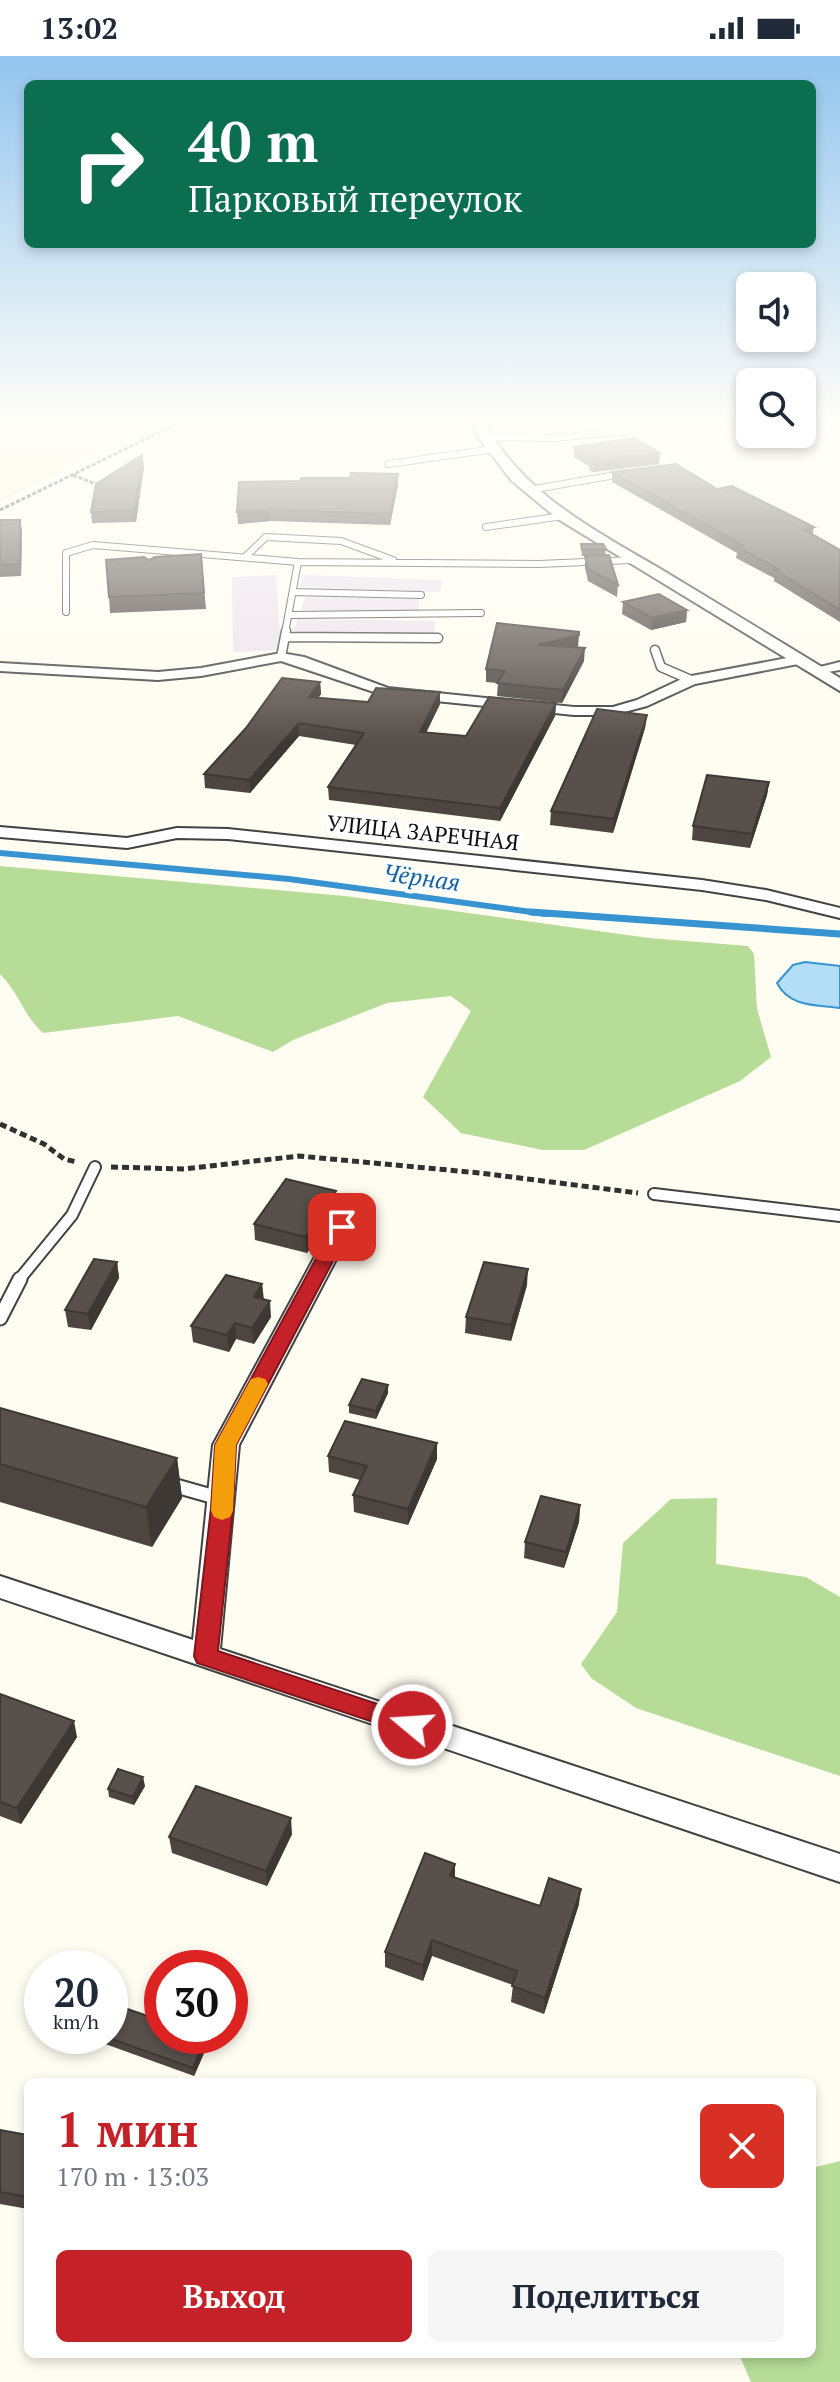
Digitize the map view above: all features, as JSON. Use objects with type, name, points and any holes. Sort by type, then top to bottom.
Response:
[{"type":"street","points":[[578,526],[840,686]]},
{"type":"street","points":[[0,667],[158,676],[217,670],[281,657],[299,660],[386,692],[574,711],[628,709],[691,680],[798,660]]},
{"type":"street","points":[[815,670],[840,666]]},
{"type":"street","name":"УЛИЦА ЗАРЕЧНАЯ","points":[[0,832],[127,843],[177,833],[243,835],[702,885],[766,895],[840,913]]},
{"type":"street","points":[[205,1656],[223,1500],[226,1445],[342,1227]]},
{"type":"street","points":[[0,1587],[840,1868]]},
{"type":"lane","points":[[486,527],[496,526]]},
{"type":"lane","points":[[245,557],[266,537],[323,539],[341,541],[396,563]]},
{"type":"lane","points":[[66,612],[66,553],[93,545],[298,562],[581,564],[632,560]]},
{"type":"lane","points":[[152,559],[154,548]]},
{"type":"lane","points":[[281,657],[298,562]]},
{"type":"lane","points":[[293,592],[421,595]]},
{"type":"lane","points":[[289,615],[481,613]]},
{"type":"lane","points":[[285,637],[438,638]]},
{"type":"lane","points":[[655,650],[661,667],[691,680]]},
{"type":"lane","points":[[0,1318],[14,1286],[72,1215],[95,1167]]},
{"type":"lane","points":[[654,1194],[840,1216]]},
{"type":"lane","points":[[149,1478],[223,1500]]},
{"type":"path","points":[[0,1124],[44,1144],[64,1159],[95,1167],[184,1169],[299,1156],[654,1194]]},
{"type":"shaded area","points":[[276,575],[281,650],[233,652],[232,577]]},
{"type":"shaded area","points":[[304,575],[443,580],[440,592],[299,587]]},
{"type":"shaded area","points":[[305,597],[419,599],[419,612],[301,610]]},
{"type":"shaded area","points":[[297,619],[435,621],[434,634],[294,632]]},
{"type":"green space","points":[[0,866],[345,896],[649,938],[748,946],[754,954],[757,1009],[771,1057],[740,1081],[584,1150],[543,1150],[461,1133],[423,1097],[471,1011],[451,996],[387,1003],[293,1040],[273,1052],[178,1016],[43,1033],[0,974]]},
{"type":"green space","points":[[717,1498],[716,1564],[806,1577],[840,1597],[840,1776],[636,1708],[591,1678],[581,1664],[617,1612],[623,1543],[671,1499]]},
{"type":"green space","points":[[840,2161],[840,2382],[751,2382],[741,2358],[816,2358],[816,2167]]},
{"type":"water","points":[[805,962],[840,966],[840,1008],[796,1001],[782,991],[777,983],[793,965]]},
{"type":"building","points":[[0,526],[20,526],[20,564],[0,565]]},
{"type":"building","points":[[708,526],[814,527],[803,529],[840,550],[840,610],[775,570],[780,570],[738,547],[744,546]]},
{"type":"building","points":[[581,544],[603,544],[606,549],[582,550]]},
{"type":"building","points":[[201,554],[204,593],[109,597],[106,560],[144,557],[149,560]]},
{"type":"building","points":[[609,555],[618,585],[588,569],[585,556]]},
{"type":"building","points":[[659,594],[687,610],[652,618],[623,602]]},
{"type":"building","points":[[497,623],[579,632],[579,635],[538,645],[585,648],[563,690],[497,683],[505,671],[486,669]]},
{"type":"building","points":[[282,678],[320,682],[309,697],[368,702],[376,688],[440,692],[420,732],[466,736],[489,697],[556,703],[500,808],[328,787],[364,733],[299,723],[249,780],[204,774],[246,728]]},
{"type":"building","points":[[597,709],[647,715],[614,819],[551,811]]},
{"type":"building","points":[[707,775],[769,782],[752,834],[693,826]]},
{"type":"building","points":[[286,1179],[336,1191],[306,1237],[254,1224]]},
{"type":"building","points":[[94,1259],[117,1262],[88,1314],[65,1310]]},
{"type":"building","points":[[484,1262],[528,1269],[511,1325],[466,1317]]},
{"type":"building","points":[[226,1275],[262,1284],[254,1297],[270,1301],[252,1328],[235,1323],[227,1335],[191,1326]]},
{"type":"building","points":[[362,1379],[388,1385],[376,1411],[349,1405]]},
{"type":"building","points":[[0,1408],[177,1458],[146,1507],[0,1464]]},
{"type":"building","points":[[345,1421],[437,1443],[408,1509],[353,1495],[367,1466],[328,1456]]},
{"type":"building","points":[[541,1496],[580,1505],[566,1552],[525,1542]]},
{"type":"building","points":[[0,1694],[74,1721],[17,1808],[0,1802]]},
{"type":"building","points":[[118,1769],[143,1777],[133,1797],[108,1789]]},
{"type":"building","points":[[196,1786],[291,1818],[266,1871],[169,1837]]},
{"type":"building","points":[[425,1853],[455,1864],[450,1876],[540,1906],[549,1878],[581,1889],[545,1998],[512,1986],[517,1971],[432,1940],[423,1965],[385,1952]]},
{"type":"building","points":[[128,2009],[144,2015],[144,2051],[128,2045]]},
{"type":"building","points":[[154,2054],[199,2054],[193,2068]]},
{"type":"building","points":[[0,2130],[24,2134],[24,2196],[0,2192]]},
{"type":"waterway","name":"Чёрная","points":[[0,853],[289,879],[532,912]]},
{"type":"waterway","name":"Чёрная","points":[[532,912],[840,934]]},
{"type":"waterway","name":"Чёрная","points":[[532,912],[546,914]]},
{"type":"slow traffic","points":[[222,1511],[226,1445],[258,1384]]},
{"type":"route","points":[[342,1227],[226,1445],[205,1656],[412,1725]]}]
